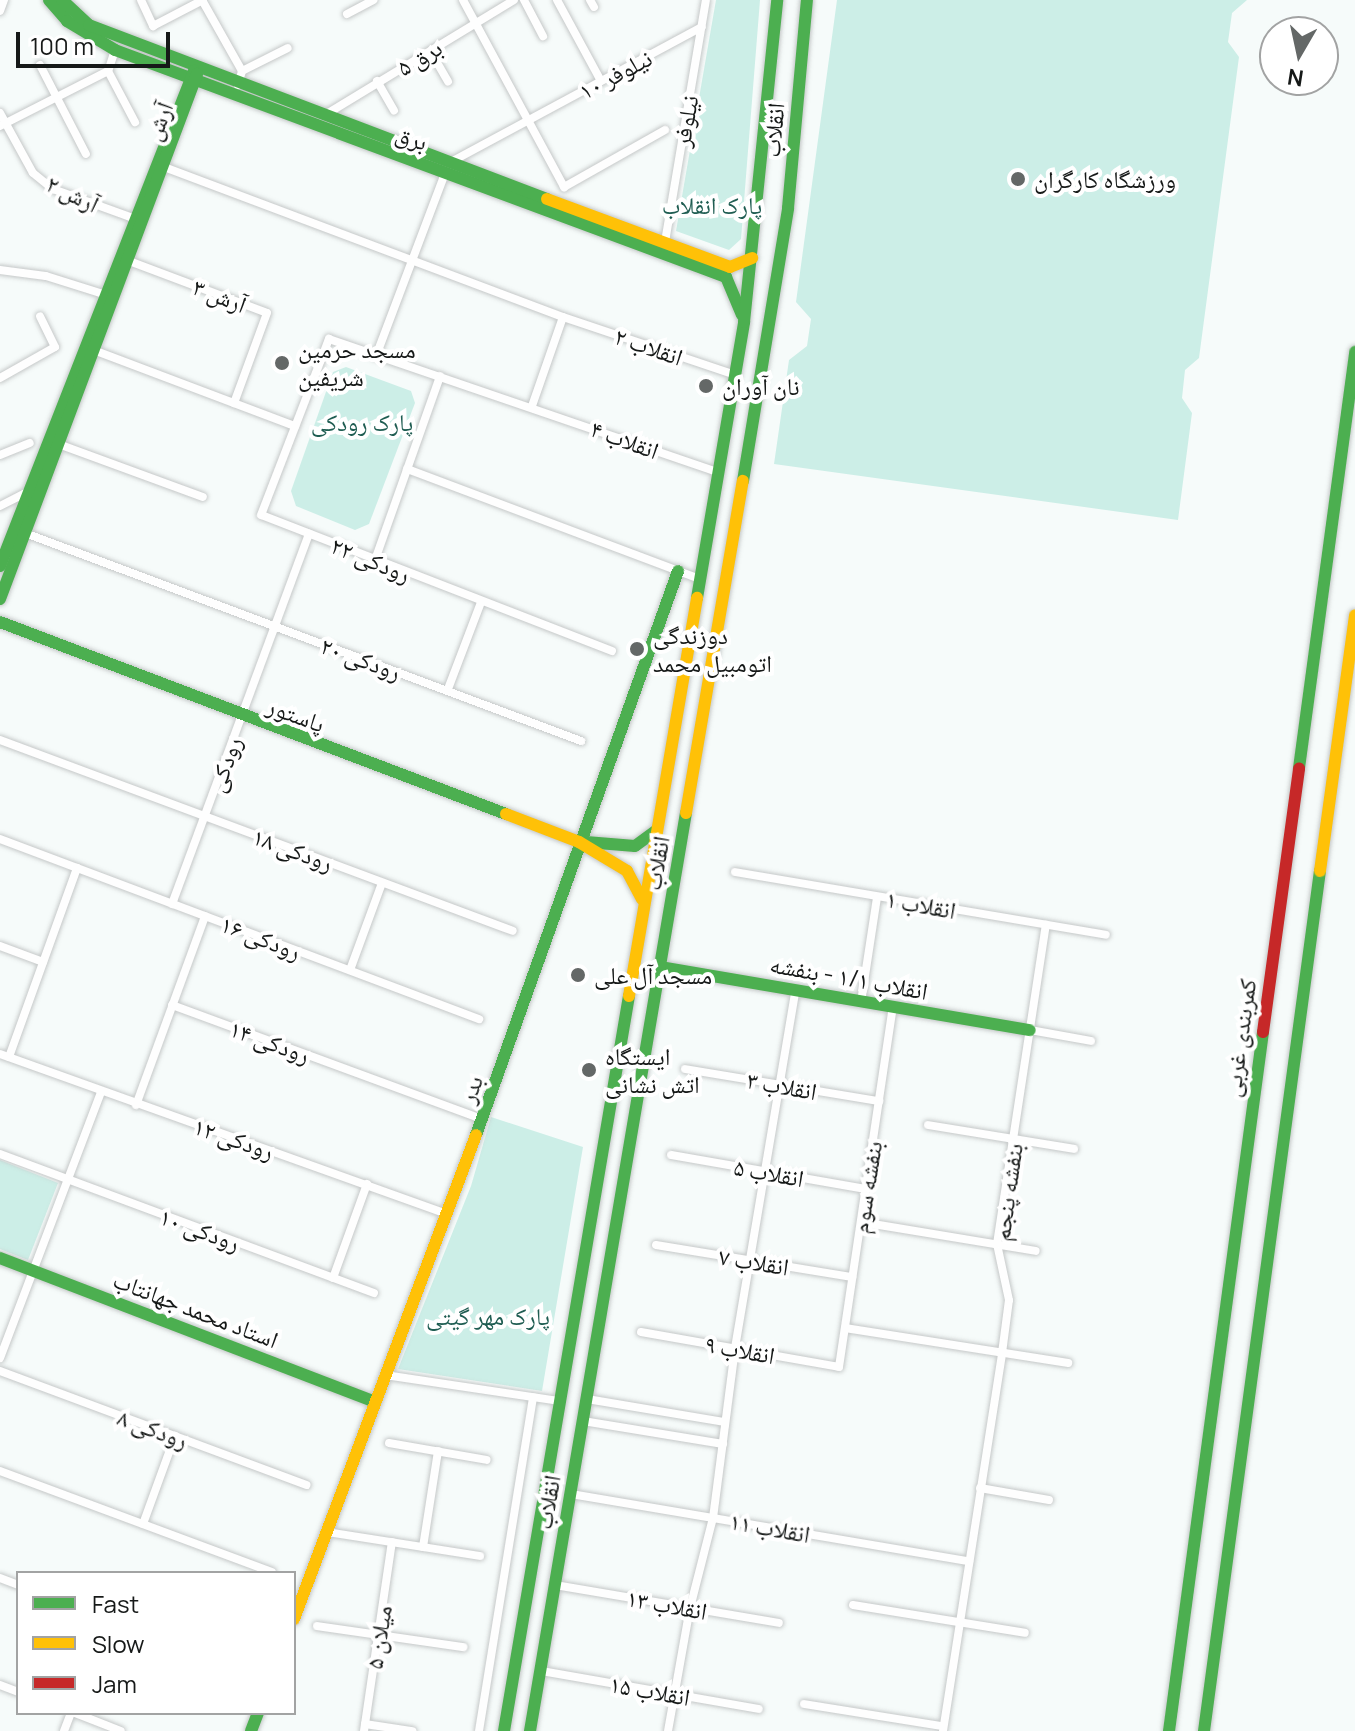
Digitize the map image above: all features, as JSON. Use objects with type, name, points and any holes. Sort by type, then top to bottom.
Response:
[{"type":"main road","name":"برق","points":[[49,0],[84,34],[115,50],[663,248],[730,267],[752,258]]},
{"type":"main road","name":"برق","points":[[62,0],[89,25],[194,76],[238,85],[325,115],[446,168],[543,199],[726,277],[744,322]]},
{"type":"main road","name":"انقلاب","points":[[504,1731],[744,322],[777,0]]},
{"type":"main road","name":"انقلاب","points":[[530,1731],[785,223],[807,0]]},
{"type":"main road","name":"آرش","points":[[0,599],[96,351],[108,296],[129,261],[138,220],[164,167],[194,76]]},
{"type":"main road","name":"آرش","points":[[0,566],[194,76]]},
{"type":"main road","name":"کمربندی غربی","points":[[1169,1731],[1355,352]]},
{"type":"main road","name":"بدر","points":[[296,1614],[482,1119],[678,571]]},
{"type":"main road","points":[[1204,1731],[1355,615]]},
{"type":"main road","name":"پاستور","points":[[0,622],[241,717],[579,842]]},
{"type":"main road","points":[[579,842],[635,846],[657,830]]},
{"type":"main road","points":[[579,842],[627,871],[639,887],[644,909]]},
{"type":"main road","name":"انقلاب ۱/۱ - بنفشه","points":[[660,967],[1030,1030]]},
{"type":"main road","name":"استاد محمد جهانتاب","points":[[0,1258],[375,1402]]},
{"type":"main road","points":[[537,1536],[563,1541]]},
{"type":"street","points":[[0,11],[4,0]]},
{"type":"street","points":[[141,0],[153,26],[203,0],[242,71],[238,85]]},
{"type":"street","points":[[347,14],[373,0]]},
{"type":"street","points":[[463,0],[564,187]]},
{"type":"street","name":"برق ۵","points":[[325,115],[514,0]]},
{"type":"street","points":[[524,0],[543,36]]},
{"type":"street","points":[[557,0],[601,81]]},
{"type":"street","name":"نیلوفر","points":[[663,248],[706,0]]},
{"type":"street","name":"نیلوفر ۱۰","points":[[446,168],[528,120],[702,27]]},
{"type":"street","points":[[242,71],[288,48]]},
{"type":"street","points":[[3,124],[108,71],[115,50]]},
{"type":"street","points":[[431,52],[448,81]]},
{"type":"street","points":[[40,65],[86,154]]},
{"type":"street","points":[[108,71],[135,122]]},
{"type":"street","points":[[377,81],[394,111]]},
{"type":"street","name":"آرش ۲","points":[[0,113],[3,124],[33,173],[53,189],[138,220]]},
{"type":"street","points":[[543,199],[665,130]]},
{"type":"street","name":"انقلاب ۲","points":[[164,167],[563,317],[735,375]]},
{"type":"street","points":[[376,356],[446,168]]},
{"type":"street","name":"آرش ۳","points":[[129,261],[267,313],[234,403]]},
{"type":"street","points":[[0,270],[46,276],[108,296]]},
{"type":"street","points":[[0,363],[3,376],[55,347],[40,316]]},
{"type":"street","points":[[532,406],[563,317]]},
{"type":"street","name":"انقلاب ۴","points":[[295,426],[329,339],[718,472]]},
{"type":"street","points":[[96,351],[295,426]]},
{"type":"street","points":[[375,560],[440,376]]},
{"type":"street","name":"رودکی ۲۲","points":[[295,426],[261,515],[612,651]]},
{"type":"street","points":[[0,455],[30,443]]},
{"type":"street","points":[[61,445],[203,497]]},
{"type":"street","points":[[407,469],[700,579]]},
{"type":"street","points":[[0,506],[27,492]]},
{"type":"street","name":"رودکی ۲۰","points":[[25,533],[581,741]]},
{"type":"street","name":"رودکی","points":[[172,904],[309,534]]},
{"type":"street","points":[[448,689],[481,602]]},
{"type":"street","name":"رودکی ۱۸","points":[[0,740],[513,931]]},
{"type":"street","name":"رودکی ۱۶","points":[[0,839],[479,1019]]},
{"type":"street","points":[[5,1056],[77,868]]},
{"type":"street","name":"انقلاب ۱","points":[[735,872],[1106,935]]},
{"type":"street","points":[[350,970],[382,883]]},
{"type":"street","points":[[861,1002],[877,897]]},
{"type":"street","points":[[136,1105],[205,916]]},
{"type":"street","name":"بنفشه پنجم","points":[[942,1728],[1009,1300],[997,1244],[1046,925]]},
{"type":"street","points":[[0,946],[43,962]]},
{"type":"street","points":[[668,1731],[690,1608],[713,1518],[735,1348],[796,989]]},
{"type":"street","name":"رودکی ۱۴","points":[[172,1005],[482,1119]]},
{"type":"street","name":"بنفشه سوم","points":[[839,1367],[893,1007]]},
{"type":"street","points":[[1030,1030],[1091,1041]]},
{"type":"street","name":"رودکی ۱۲","points":[[5,1056],[446,1214]]},
{"type":"street","name":"انقلاب ۳","points":[[685,1069],[879,1101]]},
{"type":"street","points":[[0,1358],[101,1092]]},
{"type":"street","points":[[928,1125],[1074,1149]]},
{"type":"street","name":"رودکی ۱۰","points":[[0,1154],[374,1293]]},
{"type":"street","name":"انقلاب ۵","points":[[671,1155],[866,1189]]},
{"type":"street","points":[[333,1278],[367,1184]]},
{"type":"street","points":[[861,1222],[1036,1251]]},
{"type":"street","name":"انقلاب ۷","points":[[656,1245],[852,1277]]},
{"type":"street","points":[[845,1328],[1068,1363]]},
{"type":"street","name":"انقلاب ۹","points":[[641,1332],[839,1367]]},
{"type":"street","name":"رودکی ۸","points":[[0,1371],[306,1485]]},
{"type":"street","points":[[385,1375],[560,1401]]},
{"type":"street","points":[[479,1731],[533,1397]]},
{"type":"street","points":[[587,1399],[725,1422]]},
{"type":"street","points":[[583,1421],[723,1444]]},
{"type":"street","points":[[143,1524],[175,1436]]},
{"type":"street","points":[[389,1443],[487,1460]]},
{"type":"street","points":[[423,1547],[438,1451]]},
{"type":"street","points":[[0,1471],[269,1571]]},
{"type":"street","points":[[980,1488],[1049,1500]]},
{"type":"street","name":"انقلاب ۱۱","points":[[571,1494],[969,1561]]},
{"type":"street","points":[[327,1532],[480,1556]]},
{"type":"street","name":"میلان ۵","points":[[365,1727],[392,1542]]},
{"type":"street","name":"انقلاب ۱۳","points":[[555,1585],[779,1623]]},
{"type":"street","points":[[853,1605],[1025,1633]]},
{"type":"street","points":[[317,1626],[463,1647]]},
{"type":"street","name":"انقلاب ۱۵","points":[[541,1671],[759,1709]]},
{"type":"street","points":[[804,1704],[942,1728]]},
{"type":"street","points":[[78,1715],[121,1731]]},
{"type":"street","points":[[365,1727],[412,1731]]},
{"type":"green space","name":"پارک انقلاب","points":[[716,0],[760,0],[741,239],[729,250],[676,231]]},
{"type":"green space","name":"ورزشگاه کارگران","points":[[837,0],[1247,0],[1232,13],[1228,42],[1239,57],[1199,358],[1185,370],[1182,398],[1192,413],[1178,520],[774,464],[789,360],[807,346],[811,319],[796,302]]},
{"type":"green space","name":"پارک رودکی","points":[[346,367],[411,391],[415,403],[369,524],[355,530],[296,506],[291,491],[333,372]]},
{"type":"green space","name":"پارک مهر گیتی","points":[[491,1117],[583,1147],[542,1391],[398,1369],[471,1186]]},
{"type":"green space","points":[[0,1160],[58,1183],[28,1260],[0,1249]]},
{"type":"traffic: fast","points":[[49,0],[67,21],[115,50],[726,277],[742,315]]},
{"type":"traffic: fast","points":[[62,0],[89,25],[547,199]]},
{"type":"traffic: fast","points":[[697,598],[744,322],[777,0]]},
{"type":"traffic: fast","points":[[743,481],[788,208],[807,0]]},
{"type":"traffic: fast","points":[[0,566],[194,71]]},
{"type":"traffic: fast","points":[[0,599],[197,74]]},
{"type":"traffic: fast","points":[[1299,768],[1355,352]]},
{"type":"traffic: fast","points":[[476,1135],[678,571]]},
{"type":"traffic: fast","points":[[0,622],[506,814]]},
{"type":"traffic: fast","points":[[530,1731],[686,813]]},
{"type":"traffic: fast","points":[[586,842],[635,846],[657,830]]},
{"type":"traffic: fast","points":[[1204,1731],[1320,871]]},
{"type":"traffic: fast","points":[[660,967],[1030,1030]]},
{"type":"traffic: fast","points":[[504,1731],[629,996]]},
{"type":"traffic: fast","points":[[1169,1731],[1263,1032]]},
{"type":"traffic: fast","points":[[0,1258],[375,1402]]},
{"type":"traffic: fast","points":[[251,1731],[257,1715]]},
{"type":"traffic: slow","points":[[547,199],[730,267],[752,258]]},
{"type":"traffic: slow","points":[[686,813],[743,481]]},
{"type":"traffic: slow","points":[[629,996],[697,598]]},
{"type":"traffic: slow","points":[[1320,871],[1355,615]]},
{"type":"traffic: slow","points":[[506,814],[579,842],[627,871],[642,899]]},
{"type":"traffic: slow","points":[[296,1614],[476,1135]]},
{"type":"traffic: jam","points":[[1263,1032],[1299,768]]},
{"type":"place","name":"ورزشگاه کارگران","points":[[1018,179]]},
{"type":"place","name":"مسجد حرمین شریفین","points":[[282,363]]},
{"type":"place","name":"نان آوران","points":[[706,386]]},
{"type":"place","name":"دوزندگی اتومبیل محمد","points":[[637,649]]},
{"type":"place","name":"مسجد آل علی","points":[[578,975]]},
{"type":"place","name":"ایستگاه اتش نشانی","points":[[589,1070]]}]
